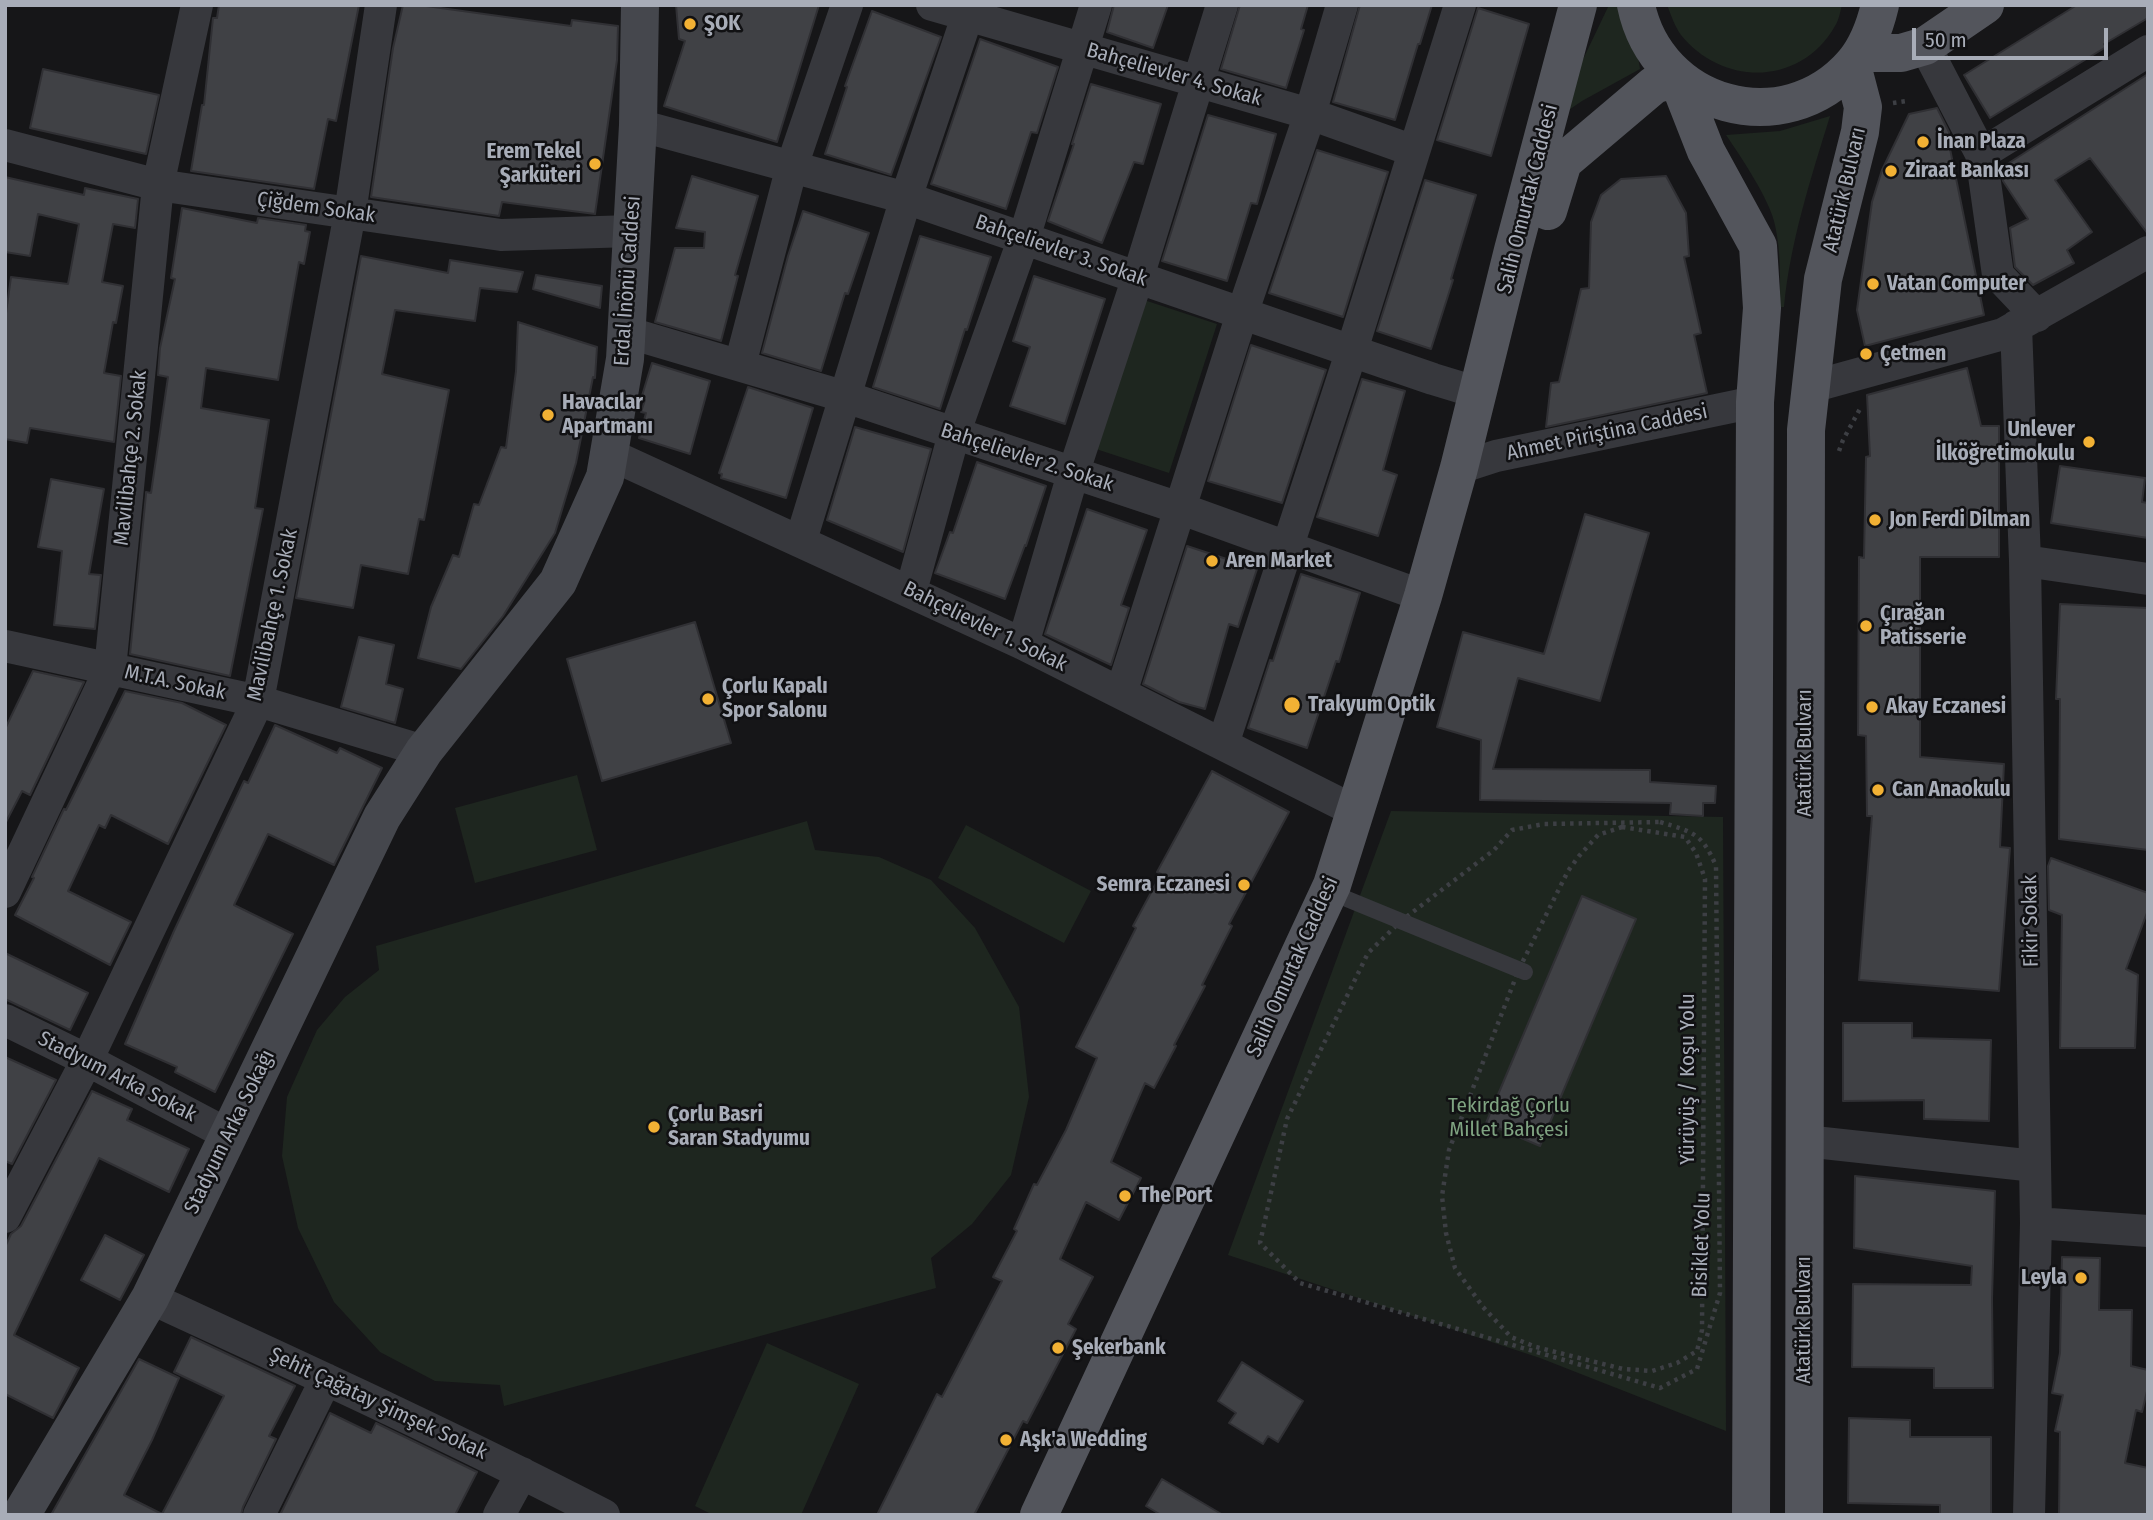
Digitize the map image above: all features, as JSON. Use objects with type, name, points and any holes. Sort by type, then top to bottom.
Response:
[{"type":"main road","name":"Erdal İnönü Caddesi","points":[[424,751],[558,582],[605,477],[625,359],[638,125],[640,5]]},
{"type":"main road","name":"Salih Omurtak Caddesi","points":[[1039,1515],[1332,885],[1423,596],[1459,468],[1578,5]]},
{"type":"main road","points":[[1636,5],[1645,34],[1658,57],[1676,77],[1714,99],[1735,106],[1767,108],[1799,101],[1828,86],[1857,59],[1874,27],[1880,5]]},
{"type":"main road","points":[[1857,59],[1901,53],[1925,46],[1985,5]]},
{"type":"main road","name":"Atatürk Bulvarı","points":[[1804,1515],[1806,430],[1823,279],[1860,132],[1863,107],[1857,59]]},
{"type":"main road","name":"Salih Omurtak Caddesi","points":[[1479,393],[1533,257],[1563,162],[1654,85],[1676,77]]},
{"type":"main road","points":[[1676,77],[1706,151],[1758,246],[1762,308],[1755,402],[1751,1515]]},
{"type":"main road","name":"Stadyum Arka Sokağı","points":[[21,1506],[150,1298],[382,817],[424,751]]},
{"type":"street","name":"Mavilibahçe 2. Sokak","points":[[5,892],[110,669],[158,186],[197,5]]},
{"type":"street","name":"Mavilibahçe 1. Sokak","points":[[5,1217],[87,1060],[258,701],[350,213],[381,5]]},
{"type":"street","points":[[740,365],[792,166],[846,5]]},
{"type":"street","name":"Bahçelievler 4. Sokak","points":[[932,5],[970,10],[1084,48],[1310,114],[1414,150]]},
{"type":"street","points":[[911,591],[954,434],[1024,238],[1096,5]]},
{"type":"street","points":[[1023,643],[1073,474],[1138,278],[1222,5]]},
{"type":"street","points":[[1121,693],[1242,314],[1310,114],[1342,5]]},
{"type":"street","points":[[1223,744],[1352,349],[1460,5]]},
{"type":"street","points":[[801,540],[906,198],[970,10]]},
{"type":"street","name":"Fikir Sokak","points":[[1925,46],[1981,154],[1998,275],[2019,325],[2036,1223],[2029,1515]]},
{"type":"street","points":[[1981,154],[2148,51]]},
{"type":"street","name":"Bahçelievler 3. Sokak","points":[[638,125],[906,198],[1479,393]]},
{"type":"street","name":"Çiğdem Sokak","points":[[5,145],[158,186],[501,235],[632,231]]},
{"type":"street","points":[[1811,387],[2019,325],[2148,252]]},
{"type":"street","name":"Bahçelievler 2. Sokak","points":[[626,332],[846,397],[1179,508],[1423,596]]},
{"type":"street","name":"Ahmet Piriştina Caddesi","points":[[1459,468],[1496,456],[1755,402]]},
{"type":"street","name":"Bahçelievler 1. Sokak","points":[[609,454],[1023,643],[1355,811]]},
{"type":"street","points":[[2025,561],[2148,579]]},
{"type":"street","name":"M.T.A. Sokak","points":[[5,646],[258,701],[424,751]]},
{"type":"street","name":"Stadyum Arka Sokak","points":[[5,1020],[229,1135]]},
{"type":"street","points":[[1805,1141],[2035,1166]]},
{"type":"street","points":[[2036,1223],[2148,1231]]},
{"type":"street","name":"Şehit Çağatay Şimşek Sokak","points":[[150,1298],[327,1379],[604,1515]]},
{"type":"street","points":[[259,1515],[327,1379]]},
{"type":"street","points":[[499,1515],[522,1473]]},
{"type":"lane","points":[[1347,899],[1522,971]]},
{"type":"path","name":"Bisiklet Yolu","points":[[1660,822],[1699,836],[1709,850],[1716,866],[1720,1293],[1697,1369],[1660,1388],[1300,1283],[1260,1243],[1287,1119],[1368,953],[1401,921],[1494,850],[1512,830],[1544,824],[1660,822]]},
{"type":"path","name":"Yürüyüş / Koşu Yolu","points":[[1622,827],[1685,837],[1696,853],[1705,879],[1702,1330],[1697,1351],[1677,1363],[1652,1371],[1623,1369],[1536,1347],[1511,1337],[1483,1307],[1455,1268],[1446,1233],[1442,1196],[1450,1150],[1522,971],[1568,871],[1598,835],[1622,827]]},
{"type":"green space","points":[[1609,5],[1630,5],[1640,69],[1554,120]]},
{"type":"green space","points":[[1667,5],[1842,5],[1836,24],[1820,46],[1802,60],[1782,69],[1761,72],[1739,71],[1718,64],[1698,52],[1679,32]]},
{"type":"green space","points":[[1830,116],[1796,234],[1784,307],[1780,307],[1779,256],[1772,215],[1754,179],[1726,135],[1780,131]]},
{"type":"green space","points":[[1144,300],[1217,324],[1169,473],[1096,449]]},
{"type":"green space","points":[[577,775],[597,850],[475,883],[455,808]]},
{"type":"green space","name":"Tekirdağ Çorlu Millet Bahçesi","points":[[1391,811],[1723,817],[1726,1431],[1540,1358],[1228,1255]]},
{"type":"green space","name":"Çorlu Basri Saran Stadyumu","points":[[807,821],[815,850],[879,857],[931,880],[975,928],[1019,1007],[1029,1097],[1011,1175],[972,1224],[931,1258],[936,1288],[504,1406],[500,1385],[435,1381],[380,1352],[334,1302],[298,1228],[282,1156],[287,1097],[317,1030],[345,997],[379,970],[376,946]]},
{"type":"green space","points":[[966,825],[1091,891],[1064,943],[938,878]]},
{"type":"green space","points":[[767,1343],[859,1384],[801,1515],[713,1515],[695,1506]]},
{"type":"building","points":[[219,5],[359,5],[336,121],[328,119],[314,189],[191,171],[204,105],[213,18],[217,18]]},
{"type":"building","points":[[403,5],[571,26],[572,20],[618,26],[617,60],[595,214],[502,202],[499,216],[371,197],[393,48]]},
{"type":"building","points":[[676,5],[819,5],[777,142],[664,106],[685,41],[679,39]]},
{"type":"building","points":[[1114,5],[1168,5],[1153,48],[1107,32]]},
{"type":"building","points":[[1240,5],[1308,5],[1301,29],[1304,30],[1286,88],[1221,69]]},
{"type":"building","points":[[1360,5],[1432,5],[1395,120],[1333,102]]},
{"type":"building","points":[[2077,5],[2148,5],[2148,18],[1990,118],[1964,75]]},
{"type":"building","points":[[1478,8],[1529,24],[1491,156],[1437,140]]},
{"type":"building","points":[[872,11],[941,37],[891,175],[825,154],[847,87],[845,86]]},
{"type":"building","points":[[980,39],[1058,67],[1037,133],[1031,132],[1006,209],[931,184]]},
{"type":"building","points":[[43,69],[159,95],[146,154],[30,128]]},
{"type":"building","points":[[2148,74],[2148,234],[2090,158],[2055,180],[2092,232],[2067,250],[2074,263],[2033,285],[2015,267],[2010,228],[2028,219],[2003,181],[2001,168]]},
{"type":"building","points":[[1091,84],[1161,104],[1143,164],[1134,162],[1102,243],[1048,221]]},
{"type":"building","points":[[1937,108],[1949,132],[1949,144],[1984,315],[1865,346],[1857,310],[1872,202],[1882,170],[1909,114]]},
{"type":"building","points":[[1208,115],[1276,134],[1257,204],[1251,203],[1227,281],[1162,261]]},
{"type":"building","points":[[1317,150],[1388,172],[1343,317],[1269,293]]},
{"type":"building","points":[[692,176],[758,196],[735,275],[738,276],[721,341],[655,322],[675,248],[704,248],[705,232],[676,228]]},
{"type":"building","points":[[1666,176],[1686,213],[1689,256],[1684,257],[1701,333],[1694,335],[1707,393],[1546,427],[1551,383],[1559,382],[1581,289],[1589,288],[1591,222],[1601,195],[1621,179]]},
{"type":"building","points":[[5,177],[84,195],[85,188],[138,199],[135,228],[113,224],[102,282],[123,286],[104,373],[121,376],[114,442],[30,428],[27,443],[5,439],[5,320],[11,277],[68,284],[79,224],[38,214],[30,256],[5,252]]},
{"type":"building","points":[[1425,180],[1476,195],[1431,349],[1377,331]]},
{"type":"building","points":[[182,208],[257,223],[258,218],[306,225],[305,231],[310,232],[304,264],[299,262],[278,380],[206,368],[201,408],[269,420],[255,508],[263,509],[230,676],[130,654],[146,492],[151,493],[168,377],[158,375],[160,348],[175,279],[171,278]]},
{"type":"building","points":[[803,211],[869,233],[848,294],[845,293],[821,371],[762,353]]},
{"type":"building","points":[[920,236],[991,257],[940,409],[873,387]]},
{"type":"building","points":[[361,256],[448,273],[450,260],[523,272],[517,292],[480,288],[475,321],[395,310],[382,374],[449,390],[424,520],[419,519],[408,574],[361,565],[353,608],[296,598]]},
{"type":"building","points":[[536,275],[602,286],[600,308],[533,289]]},
{"type":"building","points":[[1034,276],[1105,299],[1065,424],[1010,406],[1030,347],[1013,341]]},
{"type":"building","points":[[518,322],[597,347],[595,378],[593,377],[576,463],[555,533],[503,616],[461,669],[418,658],[431,607],[453,555],[459,557],[474,504],[479,505],[501,447],[506,448],[516,371]]},
{"type":"building","points":[[1251,345],[1326,370],[1282,503],[1208,481]]},
{"type":"building","points":[[652,363],[710,381],[690,454],[639,438],[646,413],[641,412],[645,400],[641,399]]},
{"type":"building","points":[[1967,368],[1981,426],[1999,426],[1999,557],[1920,557],[1920,757],[2004,764],[2000,847],[2010,848],[1999,991],[1859,980],[1872,816],[1867,816],[1866,736],[1858,735],[1859,557],[1864,558],[1866,457],[1870,456],[1867,395]]},
{"type":"building","points":[[1362,379],[1405,391],[1383,470],[1397,475],[1378,536],[1317,517]]},
{"type":"building","points":[[748,387],[813,408],[786,498],[721,478],[722,474],[719,473]]},
{"type":"building","points":[[855,427],[931,449],[903,552],[827,520]]},
{"type":"building","points":[[977,462],[1046,486],[1005,599],[935,573],[950,532],[953,533]]},
{"type":"building","points":[[2060,466],[2145,478],[2142,502],[2148,503],[2148,538],[2051,523]]},
{"type":"building","points":[[51,479],[104,489],[89,574],[101,575],[95,629],[54,625],[62,551],[38,547]]},
{"type":"building","points":[[1087,509],[1147,530],[1121,605],[1129,608],[1111,665],[1045,634]]},
{"type":"building","points":[[1585,514],[1649,533],[1600,701],[1518,678],[1493,769],[1650,770],[1650,782],[1716,786],[1715,803],[1703,803],[1703,816],[1670,814],[1671,803],[1480,800],[1481,740],[1437,727],[1463,632],[1544,654]]},
{"type":"building","points":[[1187,546],[1257,569],[1238,627],[1229,624],[1205,709],[1179,702],[1143,684]]},
{"type":"building","points":[[1301,574],[1360,593],[1339,662],[1336,661],[1307,748],[1248,728]]},
{"type":"building","points":[[2060,604],[2148,608],[2148,850],[2059,839],[2060,699],[2056,699]]},
{"type":"building","points":[[695,622],[731,743],[602,781],[567,659]]},
{"type":"building","points":[[359,637],[394,645],[386,684],[403,689],[395,723],[341,707]]},
{"type":"building","points":[[33,671],[84,682],[30,795],[22,791],[5,824],[5,729]]},
{"type":"building","points":[[125,691],[182,703],[226,725],[168,844],[111,815],[105,828],[99,825],[68,891],[131,922],[110,965],[15,915],[64,809],[66,810]]},
{"type":"building","points":[[275,725],[337,753],[340,748],[382,768],[334,865],[268,834],[234,905],[293,934],[215,1092],[175,1072],[177,1067],[125,1044],[244,781],[248,783]]},
{"type":"building","points":[[1212,771],[1289,812],[1229,924],[1232,926],[1202,985],[1205,986],[1154,1088],[1145,1083],[1111,1162],[1141,1178],[1119,1220],[1086,1202],[1060,1259],[1093,1277],[1068,1324],[1076,1329],[1027,1423],[1023,1421],[974,1515],[877,1515],[937,1394],[942,1397],[1002,1281],[993,1277],[1017,1231],[1014,1229],[1034,1184],[1037,1185],[1066,1130],[1097,1058],[1076,1047],[1136,928],[1133,926],[1161,874],[1157,872]]},
{"type":"building","points":[[2051,858],[2148,893],[2148,910],[2126,969],[2138,975],[2135,1048],[2060,1048],[2062,915],[2049,910],[2048,866]]},
{"type":"building","points":[[1582,896],[1636,919],[1540,1146],[1486,1123]]},
{"type":"building","points":[[5,953],[88,993],[70,1030],[5,999]]},
{"type":"building","points":[[1843,1023],[1912,1023],[1912,1038],[1991,1040],[1989,1121],[1924,1119],[1924,1100],[1843,1101]]},
{"type":"building","points":[[5,1057],[56,1080],[12,1164],[5,1161]]},
{"type":"building","points":[[92,1091],[132,1109],[127,1120],[189,1149],[169,1192],[99,1158],[14,1335],[79,1368],[53,1418],[5,1394],[5,1247],[11,1234],[21,1226]]},
{"type":"building","points":[[1855,1176],[1995,1191],[1993,1388],[1934,1388],[1934,1368],[1852,1367],[1853,1284],[1971,1285],[1972,1266],[1854,1248]]},
{"type":"building","points":[[105,1235],[144,1255],[120,1300],[81,1280]]},
{"type":"building","points":[[2062,1257],[2100,1258],[2099,1310],[2132,1310],[2131,1366],[2148,1370],[2148,1387],[2142,1412],[2136,1410],[2125,1463],[2148,1468],[2148,1515],[2059,1515],[2060,1432],[2055,1431],[2063,1395],[2052,1393],[2060,1353]]},
{"type":"building","points":[[191,1337],[295,1386],[269,1436],[276,1439],[241,1515],[51,1515],[139,1359],[179,1378],[124,1495],[162,1514],[224,1396],[174,1372]]},
{"type":"building","points":[[1242,1362],[1303,1401],[1278,1442],[1268,1436],[1263,1444],[1229,1423],[1236,1413],[1218,1401]]},
{"type":"building","points":[[330,1413],[371,1433],[376,1423],[477,1472],[455,1515],[280,1515]]},
{"type":"building","points":[[1849,1418],[1910,1420],[1910,1437],[1991,1437],[1991,1515],[1940,1515],[1940,1505],[1848,1503]]},
{"type":"building","points":[[1162,1479],[1223,1515],[1161,1515],[1146,1506]]},
{"type":"place","name":"ŞOK","points":[[690,24]]},
{"type":"place","name":"İnan Plaza","points":[[1923,142]]},
{"type":"place","name":"Erem Tekel Şarküteri","points":[[595,164]]},
{"type":"place","name":"Ziraat Bankası","points":[[1891,171]]},
{"type":"place","name":"Vatan Computer","points":[[1873,284]]},
{"type":"place","name":"Çetmen","points":[[1866,354]]},
{"type":"place","name":"Havacılar Apartmanı","points":[[548,415]]},
{"type":"place","name":"Unlever İlköğretimokulu","points":[[2089,442]]},
{"type":"place","name":"Jon Ferdi Dilman","points":[[1875,520]]},
{"type":"place","name":"Aren Market","points":[[1212,561]]},
{"type":"place","name":"Çırağan Patisserie","points":[[1866,626]]},
{"type":"place","name":"Çorlu Kapalı Spor Salonu","points":[[708,699]]},
{"type":"place","name":"Trakyum Optik","points":[[1292,705]]},
{"type":"place","name":"Akay Eczanesi","points":[[1872,707]]},
{"type":"place","name":"Can Anaokulu","points":[[1878,790]]},
{"type":"place","name":"Semra Eczanesi","points":[[1244,885]]},
{"type":"place","name":"Çorlu Basri Saran Stadyumu","points":[[654,1127]]},
{"type":"place","name":"The Port","points":[[1125,1196]]},
{"type":"place","name":"Leyla","points":[[2081,1278]]},
{"type":"place","name":"Şekerbank","points":[[1058,1348]]},
{"type":"place","name":"Aşk'a Wedding","points":[[1006,1440]]}]
